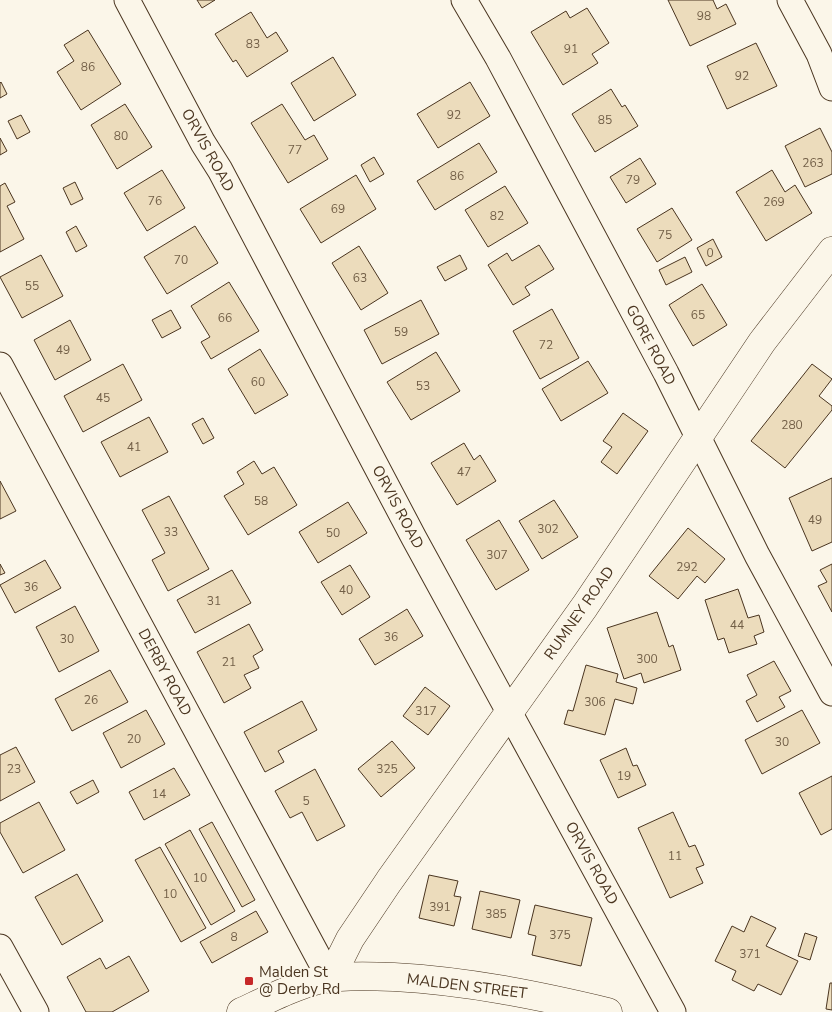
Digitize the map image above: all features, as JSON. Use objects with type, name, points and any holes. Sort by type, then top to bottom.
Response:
[{"type":"street","name":"ORVIS ROAD","points":[[127,0],[203,143],[220,170],[414,538],[673,1012]]},
{"type":"street","name":"GORE ROAD","points":[[464,0],[502,65],[666,373],[757,555],[832,693]]},
{"type":"street","points":[[790,0],[819,54],[832,88]]},
{"type":"street","name":"RUMNEY ROAD","points":[[330,979],[350,939],[388,880],[596,590],[762,342],[832,251]]},
{"type":"street","name":"DERBY ROAD","points":[[0,365],[330,979]]},
{"type":"street","points":[[0,946],[36,1012]]},
{"type":"street","name":"MALDEN STREET","points":[[241,1012],[274,996],[323,979],[370,976],[439,980],[529,994],[608,1012]]},
{"type":"building","points":[[197,0],[215,0],[202,8]]},
{"type":"building","points":[[668,0],[713,0],[717,9],[726,4],[736,24],[690,46]]},
{"type":"building","points":[[587,8],[609,43],[592,54],[598,63],[563,85],[531,32],[566,11],[570,18]]},
{"type":"building","points":[[251,12],[267,38],[276,32],[288,51],[247,77],[236,60],[233,62],[215,34]]},
{"type":"building","points":[[88,30],[121,84],[81,110],[57,72],[74,61],[64,45]]},
{"type":"building","points":[[756,43],[777,86],[727,109],[707,66]]},
{"type":"building","points":[[333,57],[356,95],[314,121],[291,83]]},
{"type":"building","points":[[470,82],[490,116],[438,148],[417,114]]},
{"type":"building","points":[[0,83],[7,94],[0,98]]},
{"type":"building","points":[[611,89],[622,107],[625,105],[638,126],[595,152],[572,114]]},
{"type":"building","points":[[125,104],[152,147],[117,169],[91,125]]},
{"type":"building","points":[[282,104],[305,140],[314,135],[328,159],[288,183],[251,123]]},
{"type":"building","points":[[21,115],[30,132],[17,139],[8,121]]},
{"type":"building","points":[[820,128],[832,152],[832,174],[805,187],[785,146]]},
{"type":"building","points":[[0,138],[7,151],[0,155]]},
{"type":"building","points":[[479,143],[497,172],[435,210],[417,181]]},
{"type":"building","points":[[374,157],[384,174],[370,182],[361,165]]},
{"type":"building","points":[[640,158],[656,184],[626,203],[610,177]]},
{"type":"building","points":[[162,170],[185,208],[147,231],[124,193]]},
{"type":"building","points":[[772,170],[785,192],[795,185],[812,213],[766,241],[736,192]]},
{"type":"building","points":[[356,175],[376,209],[321,243],[300,209]]},
{"type":"building","points":[[75,182],[83,199],[71,205],[63,188]]},
{"type":"building","points":[[5,183],[15,202],[7,206],[24,239],[0,252],[0,186]]},
{"type":"building","points":[[505,186],[528,223],[488,247],[465,210]]},
{"type":"building","points":[[672,208],[692,240],[657,262],[637,229]]},
{"type":"building","points":[[76,226],[87,246],[76,252],[66,232]]},
{"type":"building","points":[[195,226],[218,263],[167,294],[144,257]]},
{"type":"building","points":[[713,239],[722,257],[706,266],[697,248]]},
{"type":"building","points":[[539,245],[554,269],[525,287],[530,295],[513,305],[488,265],[507,253],[512,261]]},
{"type":"building","points":[[359,246],[388,293],[361,310],[332,263]]},
{"type":"building","points":[[41,255],[63,296],[22,318],[0,277]]},
{"type":"building","points":[[460,255],[467,269],[445,281],[437,267]]},
{"type":"building","points":[[685,257],[692,272],[666,285],[659,270]]},
{"type":"building","points":[[229,282],[259,331],[211,359],[201,342],[210,337],[191,306]]},
{"type":"building","points":[[702,284],[727,325],[693,346],[669,305]]},
{"type":"building","points":[[421,300],[439,334],[382,364],[364,330]]},
{"type":"building","points":[[552,309],[579,358],[540,379],[513,331]]},
{"type":"building","points":[[171,310],[181,328],[162,338],[152,320]]},
{"type":"building","points":[[70,320],[91,360],[55,380],[34,340]]},
{"type":"building","points":[[260,349],[288,395],[255,414],[228,369]]},
{"type":"building","points":[[436,352],[460,391],[411,420],[387,382]]},
{"type":"building","points":[[588,361],[608,393],[561,421],[542,389]]},
{"type":"building","points":[[123,364],[142,400],[83,432],[64,396]]},
{"type":"building","points":[[812,364],[832,379],[819,396],[832,406],[832,410],[785,468],[751,441]]},
{"type":"building","points":[[623,413],[648,431],[617,474],[601,462],[612,447],[603,441]]},
{"type":"building","points":[[149,417],[168,452],[120,477],[101,442]]},
{"type":"building","points":[[203,418],[214,438],[203,444],[192,424]]},
{"type":"building","points":[[464,443],[474,460],[480,455],[496,481],[457,505],[431,463]]},
{"type":"building","points":[[254,461],[262,474],[274,467],[297,505],[248,535],[224,496],[244,484],[237,472]]},
{"type":"building","points":[[832,478],[832,542],[812,551],[789,498]]},
{"type":"building","points":[[0,481],[16,511],[0,519]]},
{"type":"building","points":[[169,496],[209,569],[168,591],[152,560],[165,553],[142,510]]},
{"type":"building","points":[[554,500],[578,537],[542,559],[519,521]]},
{"type":"building","points":[[348,502],[367,533],[318,563],[299,532]]},
{"type":"building","points":[[499,520],[529,570],[496,590],[466,540]]},
{"type":"building","points":[[688,528],[725,559],[705,583],[697,576],[678,599],[649,576]]},
{"type":"building","points":[[45,560],[61,588],[15,613],[0,585]]},
{"type":"building","points":[[0,564],[5,573],[0,575]]},
{"type":"building","points":[[832,564],[832,612],[818,586],[827,582],[820,570]]},
{"type":"building","points":[[350,565],[370,597],[342,615],[321,582]]},
{"type":"building","points":[[232,570],[251,603],[195,633],[177,600]]},
{"type":"building","points":[[738,589],[748,618],[759,615],[764,632],[754,636],[757,644],[729,653],[724,638],[718,640],[705,600]]},
{"type":"building","points":[[75,606],[99,651],[59,672],[36,627]]},
{"type":"building","points":[[407,609],[423,636],[375,665],[359,639]]},
{"type":"building","points":[[657,612],[669,647],[673,645],[681,670],[644,683],[641,673],[624,679],[607,628]]},
{"type":"building","points":[[249,624],[263,650],[253,656],[259,668],[244,675],[251,688],[224,703],[197,652]]},
{"type":"building","points":[[774,661],[791,691],[779,697],[785,707],[757,722],[746,701],[757,695],[747,675]]},
{"type":"building","points":[[586,665],[618,674],[616,682],[637,688],[633,704],[615,699],[605,735],[564,724],[568,710],[573,711]]},
{"type":"building","points":[[110,670],[128,702],[72,731],[55,699]]},
{"type":"building","points":[[425,687],[450,706],[428,735],[403,716]]},
{"type":"building","points":[[302,701],[317,730],[278,751],[284,762],[265,772],[244,732]]},
{"type":"building","points":[[146,710],[165,744],[121,768],[103,733]]},
{"type":"building","points":[[802,710],[820,743],[762,774],[745,740]]},
{"type":"building","points":[[392,741],[415,768],[381,797],[358,769]]},
{"type":"building","points":[[16,747],[35,782],[0,801],[0,755]]},
{"type":"building","points":[[626,748],[633,766],[637,765],[646,785],[618,798],[600,760]]},
{"type":"building","points":[[174,768],[190,795],[144,820],[129,792]]},
{"type":"building","points":[[315,769],[345,826],[317,841],[302,812],[290,818],[275,791]]},
{"type":"building","points":[[832,776],[832,829],[821,835],[799,793]]},
{"type":"building","points":[[93,780],[99,792],[77,804],[70,792]]},
{"type":"building","points":[[39,802],[65,850],[23,873],[0,832],[0,823]]},
{"type":"building","points":[[673,812],[689,847],[695,845],[704,865],[696,868],[703,883],[670,898],[638,828]]},
{"type":"building","points":[[212,822],[255,900],[242,907],[199,829]]},
{"type":"building","points":[[190,830],[235,911],[211,925],[165,844]]},
{"type":"building","points":[[160,847],[206,928],[181,942],[135,860]]},
{"type":"building","points":[[77,874],[103,921],[62,945],[35,897]]},
{"type":"building","points":[[429,875],[458,881],[454,896],[461,897],[454,926],[419,918]]},
{"type":"building","points":[[480,891],[520,900],[511,938],[472,929]]},
{"type":"building","points":[[535,905],[592,918],[581,966],[532,955],[536,936],[528,934]]},
{"type":"building","points":[[256,911],[268,932],[212,963],[200,942]]},
{"type":"building","points":[[751,916],[776,928],[766,946],[798,961],[781,995],[758,984],[754,991],[732,980],[736,971],[715,961],[732,926],[744,932]]},
{"type":"building","points":[[805,933],[817,937],[810,960],[798,956]]},
{"type":"building","points":[[129,956],[149,991],[112,1012],[86,1012],[67,977],[100,958],[106,969]]},
{"type":"building","points":[[830,983],[832,983],[832,1010],[826,1009]]},
{"type":"place","name":"Malden St @ Derby Rd","points":[[249,981]]}]
